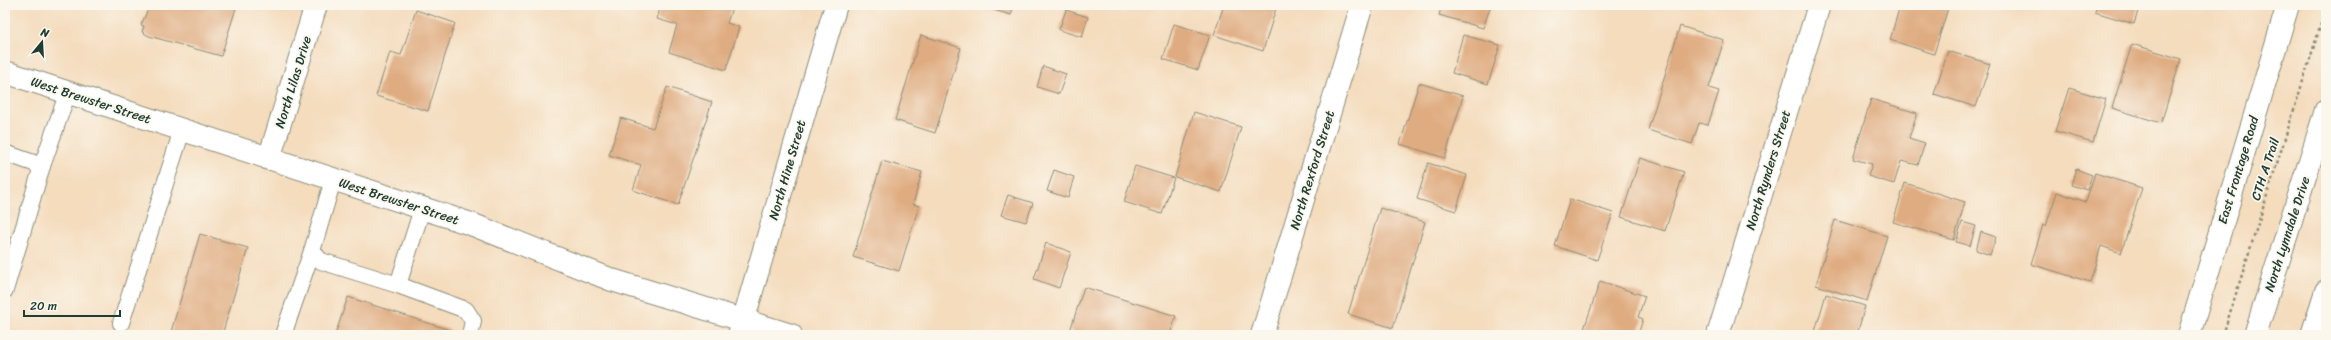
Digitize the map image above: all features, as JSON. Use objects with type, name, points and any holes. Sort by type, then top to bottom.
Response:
[{"type":"street","name":"North Lilas Drive","points":[[269,159],[316,5]]},
{"type":"street","name":"North Hine Street","points":[[742,328],[836,5]]},
{"type":"street","name":"North Rexford Street","points":[[1262,335],[1362,5]]},
{"type":"street","name":"North Rynders Street","points":[[1718,335],[1819,5]]},
{"type":"street","name":"East Frontage Road","points":[[2189,335],[2288,5]]},
{"type":"street","name":"West Brewster Street","points":[[5,72],[470,224],[612,280],[742,328],[791,335]]},
{"type":"street","name":"North Lynndale Drive","points":[[2255,335],[2326,110]]},
{"type":"street","points":[[2312,335],[2326,291]]},
{"type":"lane","points":[[5,290],[42,166],[68,92]]},
{"type":"lane","points":[[121,323],[182,130]]},
{"type":"lane","points":[[5,153],[42,166]]},
{"type":"lane","points":[[283,335],[312,251],[333,180]]},
{"type":"lane","points":[[398,285],[422,209]]},
{"type":"lane","points":[[312,251],[321,261],[398,285],[466,310],[473,321],[470,335]]},
{"type":"path","name":"CTH A Trail","points":[[2223,335],[2326,8]]},
{"type":"building","points":[[150,5],[237,5],[221,56],[149,36],[142,32],[144,26],[141,25]]},
{"type":"building","points":[[661,5],[733,5],[727,23],[739,27],[726,70],[669,52],[677,25],[657,19]]},
{"type":"building","points":[[976,5],[1014,5],[1011,15]]},
{"type":"building","points":[[1224,5],[1277,5],[1263,51],[1214,35]]},
{"type":"building","points":[[1442,5],[1491,5],[1483,28],[1439,15]]},
{"type":"building","points":[[1900,5],[1949,5],[1934,54],[1890,40]]},
{"type":"building","points":[[2097,5],[2140,5],[2134,24],[2095,12]]},
{"type":"building","points":[[416,10],[455,23],[428,111],[376,96],[390,52],[401,55]]},
{"type":"building","points":[[1066,10],[1088,17],[1082,37],[1059,30]]},
{"type":"building","points":[[1174,24],[1210,35],[1198,70],[1163,59]]},
{"type":"building","points":[[1680,26],[1724,40],[1709,88],[1719,91],[1708,125],[1699,123],[1692,144],[1648,130]]},
{"type":"building","points":[[921,35],[961,48],[935,133],[895,120]]},
{"type":"building","points":[[1463,35],[1500,45],[1488,84],[1452,73]]},
{"type":"building","points":[[2132,44],[2181,59],[2161,123],[2112,108]]},
{"type":"building","points":[[1948,51],[1990,64],[1976,107],[1934,94]]},
{"type":"building","points":[[1043,66],[1066,74],[1059,94],[1037,87]]},
{"type":"building","points":[[1419,83],[1463,96],[1445,158],[1400,144]]},
{"type":"building","points":[[667,87],[712,102],[678,205],[633,190],[641,165],[609,155],[621,118],[653,128]]},
{"type":"building","points":[[2069,88],[2106,99],[2093,142],[2055,131]]},
{"type":"building","points":[[1871,99],[1917,113],[1909,138],[1925,143],[1918,165],[1901,161],[1894,184],[1868,176],[1872,164],[1853,159]]},
{"type":"building","points":[[1194,112],[1241,127],[1221,192],[1175,177]]},
{"type":"building","points":[[1640,158],[1684,172],[1665,231],[1621,217]]},
{"type":"building","points":[[882,161],[922,172],[913,204],[919,206],[899,271],[853,257]]},
{"type":"building","points":[[1428,163],[1467,175],[1456,211],[1417,199]]},
{"type":"building","points":[[1135,166],[1174,178],[1162,214],[1124,202]]},
{"type":"building","points":[[2076,169],[2092,175],[2087,190],[2071,185]]},
{"type":"building","points":[[1054,170],[1074,177],[1068,198],[1047,191]]},
{"type":"building","points":[[2095,173],[2142,188],[2121,253],[2101,246],[2090,282],[2031,264],[2043,225],[2046,226],[2057,192],[2086,202]]},
{"type":"building","points":[[1905,183],[1965,202],[1954,240],[1893,222]]},
{"type":"building","points":[[1008,195],[1033,203],[1026,222],[1001,215]]},
{"type":"building","points":[[1570,199],[1613,213],[1597,260],[1555,246]]},
{"type":"building","points":[[1380,208],[1425,222],[1393,328],[1348,314]]},
{"type":"building","points":[[1835,220],[1887,236],[1867,301],[1816,285]]},
{"type":"building","points":[[1962,222],[1976,226],[1970,246],[1956,242]]},
{"type":"building","points":[[1981,232],[1996,237],[1990,255],[1976,250]]},
{"type":"building","points":[[200,234],[248,248],[222,335],[170,335]]},
{"type":"building","points":[[1046,243],[1071,252],[1059,288],[1034,279]]},
{"type":"building","points":[[1600,281],[1645,296],[1638,317],[1643,319],[1638,335],[1582,335]]},
{"type":"building","points":[[1084,287],[1176,316],[1170,335],[1082,335],[1070,331]]},
{"type":"building","points":[[1826,294],[1865,306],[1857,335],[1814,335]]},
{"type":"building","points":[[348,297],[456,332],[456,335],[335,335]]}]
